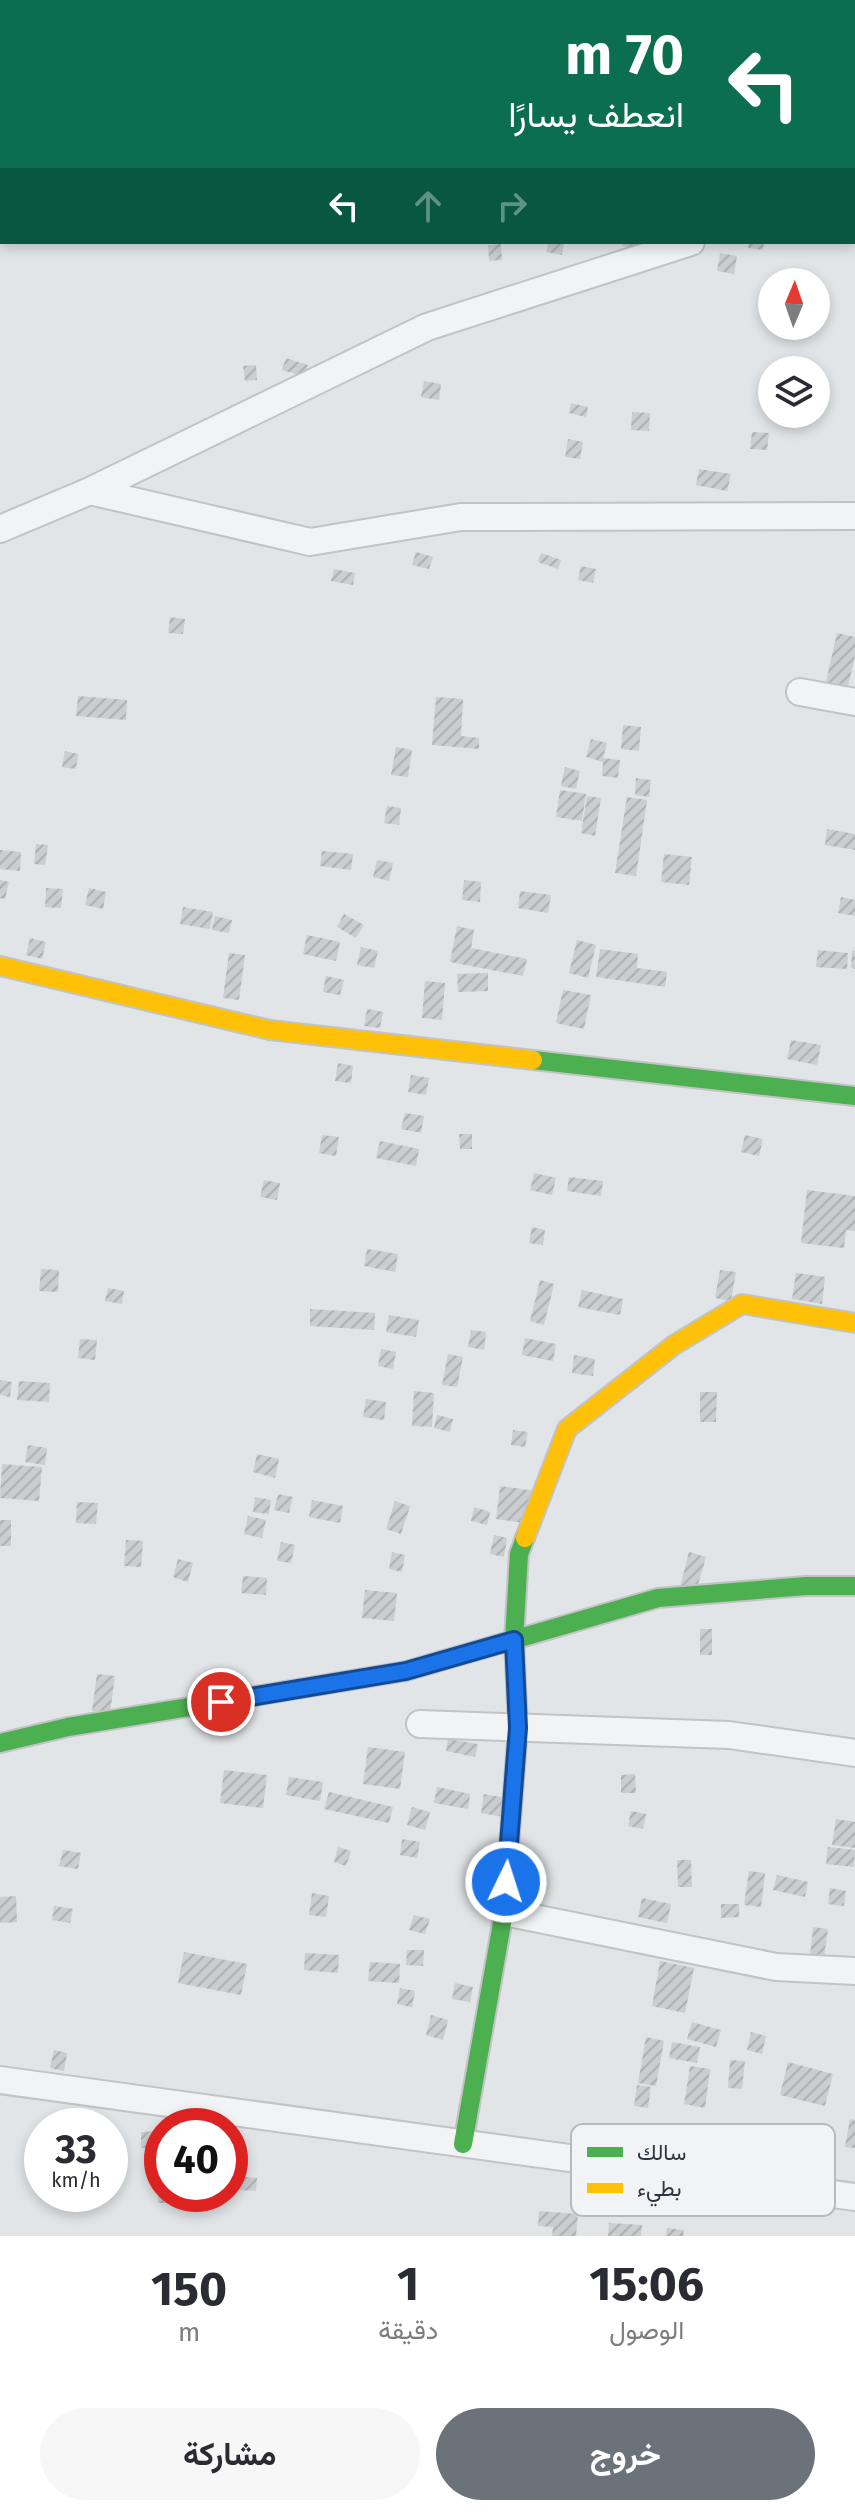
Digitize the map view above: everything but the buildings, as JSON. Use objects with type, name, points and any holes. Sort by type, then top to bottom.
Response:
[{"type":"street","points":[[0,529],[90,491],[427,327],[685,244]]},
{"type":"street","points":[[90,491],[310,542],[461,517],[855,516]]},
{"type":"street","points":[[800,692],[855,702]]},
{"type":"street","points":[[0,966],[270,1030],[855,1096]]},
{"type":"street","points":[[463,2144],[504,1912],[518,1728],[514,1640],[519,1554],[567,1429],[674,1345],[742,1304],[855,1323]]},
{"type":"street","points":[[0,1743],[68,1727],[406,1671],[658,1598],[806,1586],[855,1586]]},
{"type":"street","points":[[420,1724],[729,1735],[855,1753]]},
{"type":"street","points":[[504,1912],[776,1967],[855,1971]]},
{"type":"street","points":[[0,2080],[571,2159]]},
{"type":"street","points":[[835,2194],[855,2197]]},
{"type":"traffic: fast","points":[[533,1060],[855,1096]]},
{"type":"traffic: fast","points":[[463,2144],[504,1912],[518,1728],[514,1640],[519,1554],[525,1538]]},
{"type":"traffic: fast","points":[[0,1743],[68,1727],[406,1671],[658,1598],[806,1586],[855,1586]]},
{"type":"traffic: slow","points":[[0,966],[270,1030],[533,1060]]},
{"type":"traffic: slow","points":[[525,1538],[567,1429],[674,1345],[742,1304],[855,1323]]},
{"type":"route","points":[[221,1702],[406,1671],[514,1640],[518,1728],[506,1882]]}]
